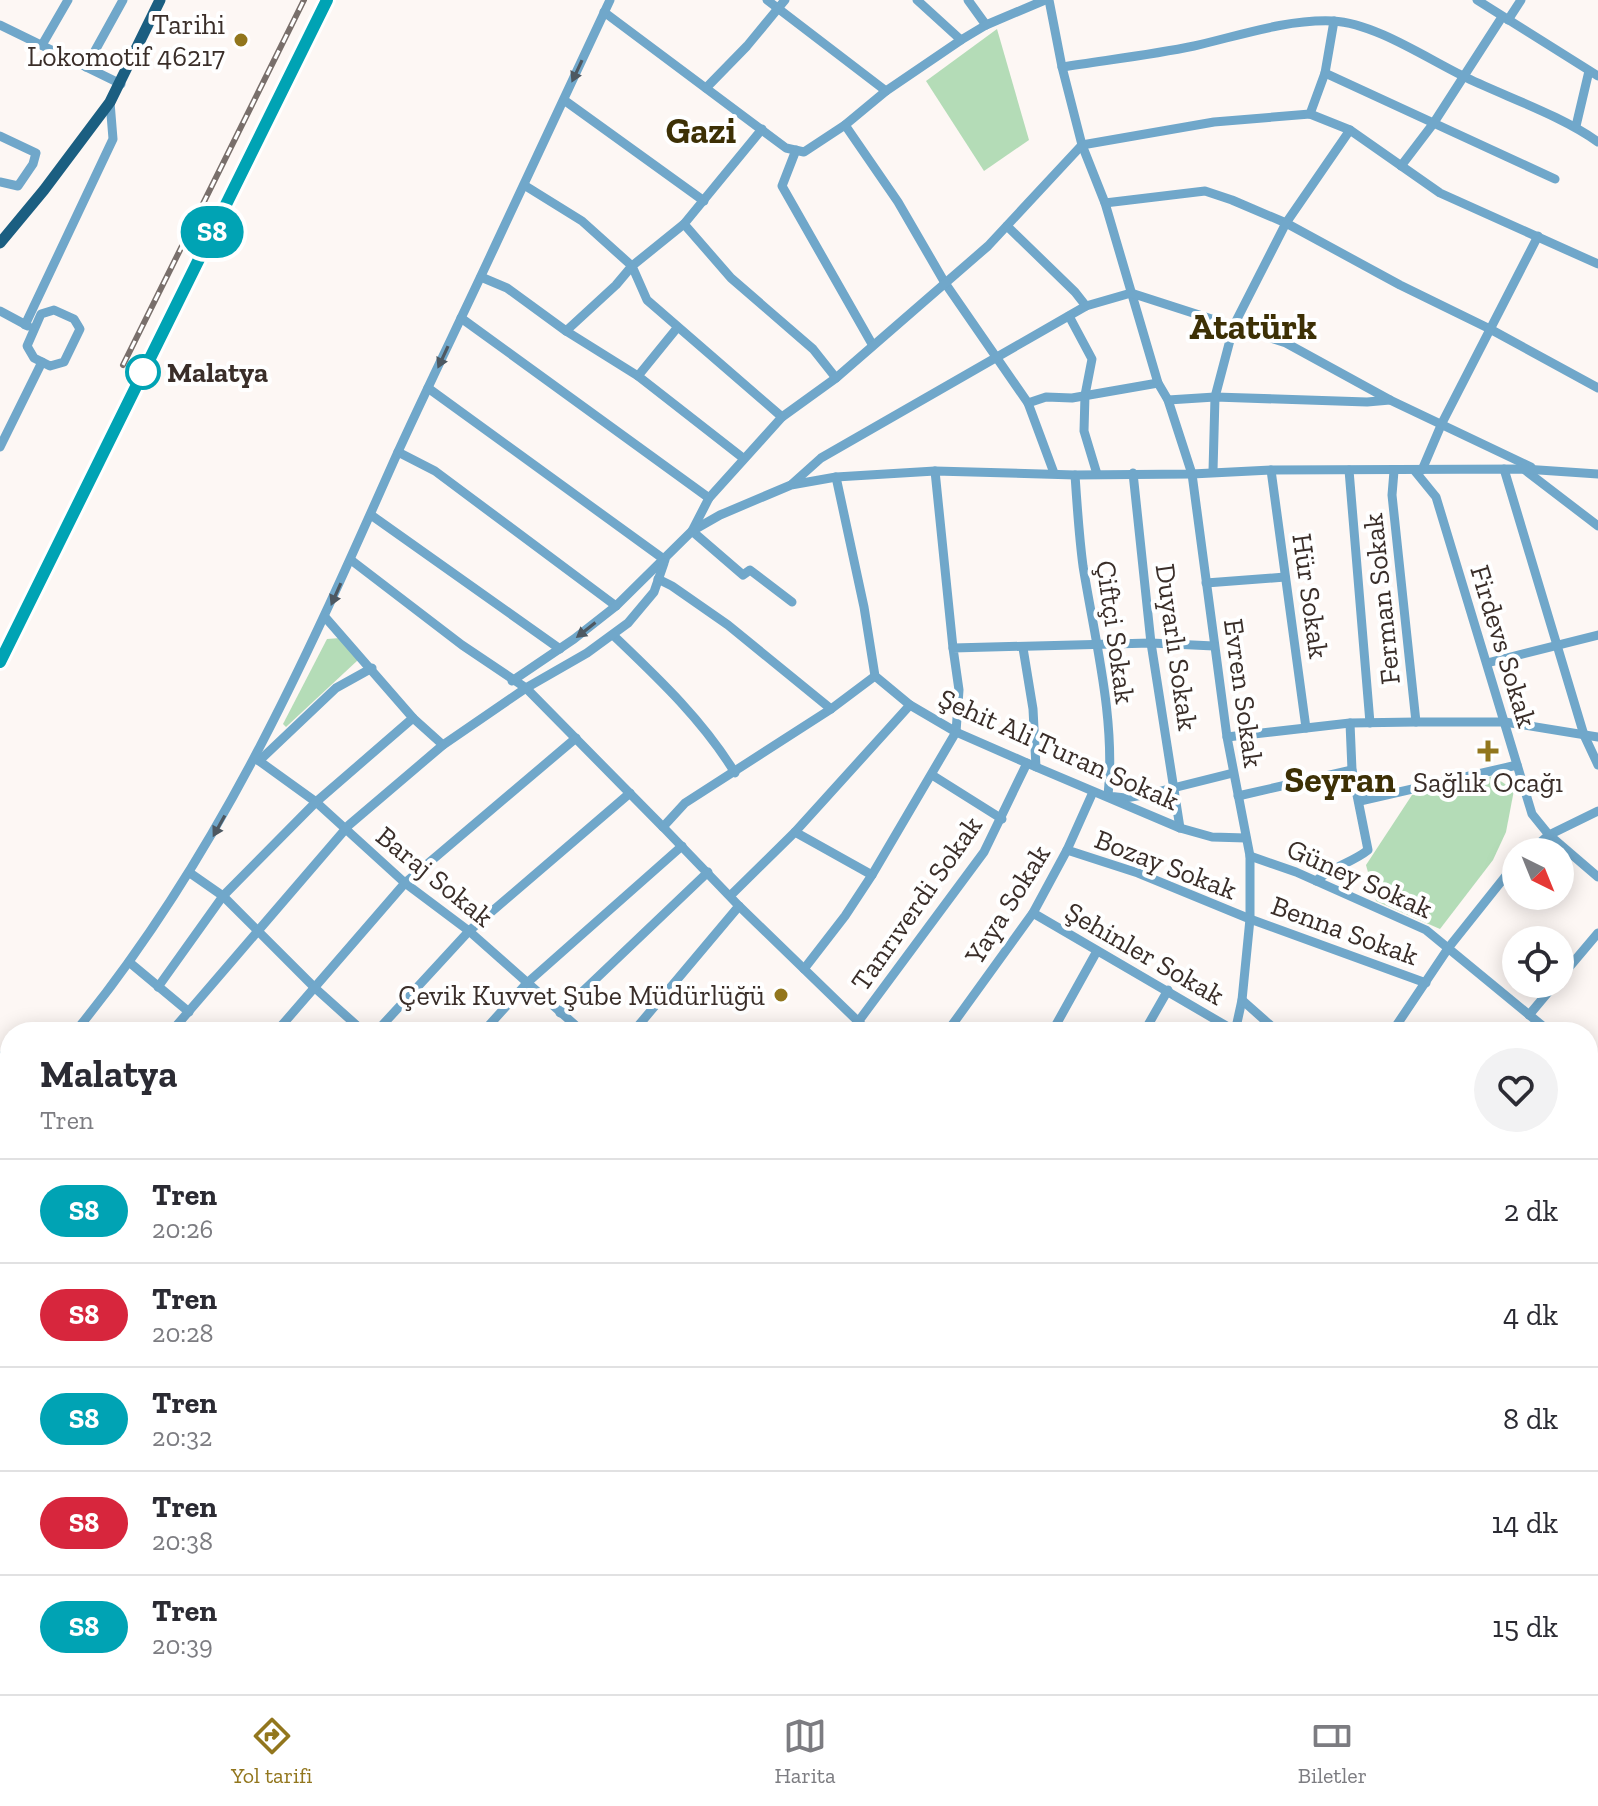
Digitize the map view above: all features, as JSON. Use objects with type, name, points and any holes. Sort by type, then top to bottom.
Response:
[{"type":"main road","points":[[0,243],[110,102],[160,0]]},
{"type":"street","points":[[42,45],[68,0]]},
{"type":"street","points":[[86,67],[123,0]]},
{"type":"street","points":[[83,1022],[129,962],[190,873],[257,760],[610,0]]},
{"type":"street","points":[[767,0],[886,91]]},
{"type":"street","points":[[706,88],[747,46],[785,0]]},
{"type":"street","points":[[917,0],[961,40]]},
{"type":"street","points":[[968,0],[986,25]]},
{"type":"street","points":[[604,12],[786,148],[804,152],[961,40],[986,25],[1047,0]]},
{"type":"street","name":"Evren Sokak","points":[[1047,0],[1082,145],[1105,203],[1158,383],[1168,400],[1192,474],[1227,737],[1250,856],[1250,919],[1237,1022]]},
{"type":"street","points":[[1477,0],[1593,74],[1576,126]]},
{"type":"street","points":[[1401,166],[1433,124],[1462,76],[1521,0]]},
{"type":"street","points":[[1310,114],[1325,73],[1334,21]]},
{"type":"street","points":[[1062,67],[1190,47],[1287,26],[1334,21],[1370,30],[1462,76],[1576,126],[1598,142]]},
{"type":"street","points":[[0,25],[121,84]]},
{"type":"street","points":[[1325,73],[1555,179]]},
{"type":"street","points":[[564,100],[704,201]]},
{"type":"street","points":[[30,327],[41,314],[54,310],[74,319],[80,329],[64,362],[50,366],[34,358],[27,346],[30,327],[113,139],[110,102]]},
{"type":"street","points":[[512,681],[616,606],[665,560],[692,531],[709,498],[782,417],[836,378],[945,283],[1007,226],[1082,145],[1214,122],[1310,114],[1350,130],[1440,193],[1598,264]]},
{"type":"street","points":[[845,125],[898,202],[945,283],[1028,403],[1054,473]]},
{"type":"street","points":[[566,331],[632,266],[684,224],[762,129]]},
{"type":"street","points":[[1213,471],[1215,397],[1234,325],[1286,223],[1350,130]]},
{"type":"street","points":[[0,136],[36,153],[33,164],[18,186],[0,182]]},
{"type":"street","points":[[796,150],[782,186],[872,344]]},
{"type":"street","points":[[524,185],[582,221],[632,266],[647,300],[782,417]]},
{"type":"street","points":[[1105,203],[1205,191],[1286,223],[1598,388]]},
{"type":"street","points":[[684,224],[731,278],[813,349],[836,378]]},
{"type":"street","points":[[1007,226],[1086,306]]},
{"type":"street","points":[[1418,470],[1538,236]]},
{"type":"street","points":[[481,277],[507,288],[566,331],[638,376],[743,458]]},
{"type":"street","points":[[791,485],[821,458],[1086,306],[1131,293],[1286,343],[1390,400],[1538,470]]},
{"type":"street","points":[[0,311],[30,327]]},
{"type":"street","points":[[1069,316],[1092,359],[1085,395],[1084,431],[1097,474]]},
{"type":"street","points":[[461,318],[709,498]]},
{"type":"street","points":[[638,376],[677,328]]},
{"type":"street","points":[[0,447],[42,362]]},
{"type":"street","points":[[1028,403],[1046,397],[1072,398],[1158,383]]},
{"type":"street","points":[[428,388],[665,560]]},
{"type":"street","points":[[1168,400],[1215,397],[1390,400]]},
{"type":"street","points":[[398,452],[435,471],[616,606]]},
{"type":"street","points":[[1504,469],[1556,647],[1584,735],[1598,765]]},
{"type":"street","points":[[692,531],[720,515],[791,485],[836,477],[935,471],[1075,475],[1524,469],[1598,474]]},
{"type":"street","points":[[1524,469],[1598,526]]},
{"type":"street","name":"Hür Sokak","points":[[1271,470],[1306,728]]},
{"type":"street","points":[[1349,470],[1370,723]]},
{"type":"street","name":"Firdevs Sokak","points":[[1418,470],[1436,497],[1532,814],[1549,835],[1598,877]]},
{"type":"street","points":[[804,969],[872,875],[956,732],[959,690],[935,471]]},
{"type":"street","name":"Ferman Sokak","points":[[1394,471],[1392,495],[1416,722]]},
{"type":"street","name":"Duyarlı Sokak","points":[[1133,473],[1151,643],[1180,828]]},
{"type":"street","name":"Çiftçi Sokak","points":[[1075,475],[1083,561],[1104,692],[1111,767],[1108,796]]},
{"type":"street","points":[[663,827],[685,803],[831,709],[875,676],[864,607],[836,477]]},
{"type":"street","points":[[371,515],[560,649]]},
{"type":"street","points":[[692,531],[743,575],[750,570],[792,602]]},
{"type":"street","points":[[351,560],[462,645],[526,688],[739,906],[858,1022]]},
{"type":"street","points":[[180,1022],[345,829],[443,745],[526,688],[587,653],[628,623],[654,592],[665,560]]},
{"type":"street","points":[[1206,583],[1285,577]]},
{"type":"street","points":[[658,579],[728,625],[831,709]]},
{"type":"street","points":[[325,617],[413,718],[443,745]]},
{"type":"street","points":[[613,635],[658,678],[719,746],[735,773]]},
{"type":"street","points":[[1487,663],[1598,635]]},
{"type":"street","points":[[953,648],[1151,643],[1214,646]]},
{"type":"street","points":[[1023,648],[1033,709],[1032,765]]},
{"type":"street","points":[[257,760],[336,688],[372,668]]},
{"type":"street","name":"Şehit Ali Turan Sokak","points":[[875,676],[910,705],[956,732],[1093,792],[1180,828],[1212,837],[1246,838]]},
{"type":"street","points":[[731,895],[795,832],[910,705]]},
{"type":"street","points":[[158,987],[223,896],[316,802],[413,718]]},
{"type":"street","points":[[1227,737],[1350,723],[1416,722],[1505,722],[1598,737]]},
{"type":"street","points":[[1316,881],[1326,872],[1357,859],[1368,850],[1352,770],[1350,723]]},
{"type":"street","points":[[285,1022],[405,883],[576,738]]},
{"type":"street","name":"Baraj Sokak","points":[[257,760],[316,802],[405,883],[469,931],[570,1022]]},
{"type":"street","name":"Tanrıverdi Sokak","points":[[858,1022],[984,852],[1032,765]]},
{"type":"street","points":[[1360,801],[1517,765]]},
{"type":"street","points":[[1238,796],[1352,770]]},
{"type":"street","points":[[1108,796],[1125,798],[1233,773]]},
{"type":"street","points":[[932,775],[1002,819]]},
{"type":"street","name":"Yaya Sokak","points":[[954,1022],[1033,913],[1067,850],[1093,792]]},
{"type":"street","points":[[385,1022],[469,931],[630,793]]},
{"type":"street","points":[[1545,838],[1598,811]]},
{"type":"street","points":[[795,832],[872,875]]},
{"type":"street","points":[[492,1022],[527,983],[682,846]]},
{"type":"street","name":"Bozay Sokak","points":[[1067,850],[1138,873],[1250,919]]},
{"type":"street","name":"Güney Sokak","points":[[1250,856],[1275,863],[1426,930],[1538,1022]]},
{"type":"street","points":[[560,1013],[708,872]]},
{"type":"street","points":[[190,873],[223,896],[353,1022]]},
{"type":"street","points":[[1399,1022],[1449,947],[1502,881]]},
{"type":"street","points":[[641,1022],[739,906]]},
{"type":"street","name":"Şehinler Sokak","points":[[1033,913],[1219,1022]]},
{"type":"street","name":"Benna Sokak","points":[[1250,919],[1426,983]]},
{"type":"street","points":[[1574,961],[1598,933]]},
{"type":"street","points":[[1058,1022],[1097,951]]},
{"type":"street","points":[[129,962],[189,1012]]},
{"type":"street","points":[[1150,1022],[1168,990]]},
{"type":"street","points":[[1529,1015],[1543,998]]},
{"type":"street","points":[[1242,1000],[1267,1022]]},
{"type":"green space","points":[[997,29],[1029,140],[984,171],[926,81]]},
{"type":"green space","points":[[340,638],[358,660],[286,727],[283,724],[327,639]]},
{"type":"green space","points":[[1493,776],[1514,790],[1506,832],[1493,860],[1440,929],[1376,901],[1366,865],[1412,795]]},
{"type":"railway","points":[[123,365],[304,0]]},
{"type":"railway","points":[[0,662],[327,0]]},
{"type":"train","name":"S8","points":[[0,662],[327,0]]},
{"type":"place","name":"Tarihi Lokomotif 46217","points":[[241,40]]},
{"type":"place","name":"Malatya","points":[[143,372]]},
{"type":"place","name":"Sağlık Ocağı","points":[[1488,751]]},
{"type":"place","name":"Çevik Kuvvet Şube Müdürlüğü","points":[[781,995]]},
{"type":"district","name":"Gazi","points":[[701,130]]},
{"type":"district","name":"Atatürk","points":[[1253,326]]},
{"type":"district","name":"Seyran","points":[[1340,779]]}]
